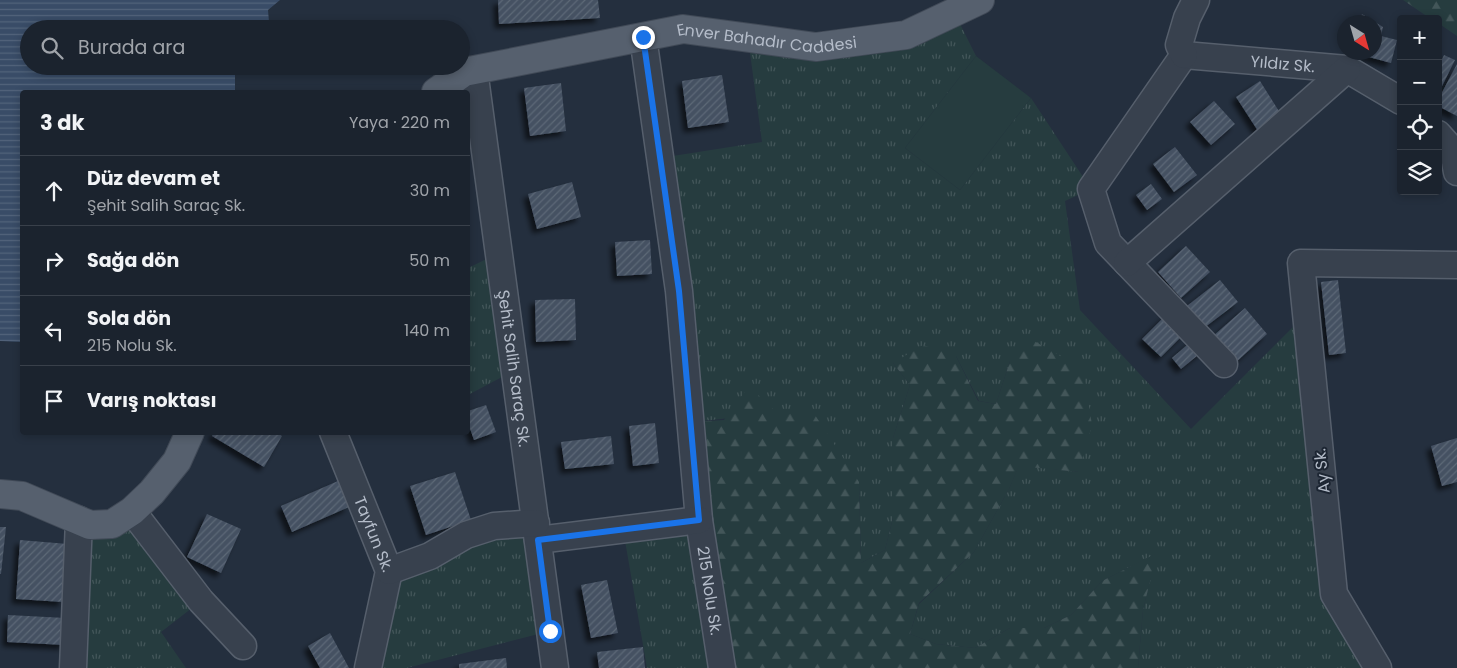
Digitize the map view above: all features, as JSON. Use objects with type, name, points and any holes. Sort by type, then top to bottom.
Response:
[{"type":"main road","name":"Enver Bahadır Caddesi","points":[[470,71],[683,29],[816,47],[906,35],[980,0]]},
{"type":"main road","name":"Enver Bahadır Caddesi","points":[[439,90],[460,75]]},
{"type":"main road","points":[[0,494],[22,496],[90,525],[112,524],[132,511],[152,492],[177,461],[189,435]]},
{"type":"street","points":[[1196,0],[1187,18],[1179,45],[1184,55],[1091,189],[1108,243],[1224,364]]},
{"type":"street","name":"215 Nolu Sk.","points":[[643,37],[679,291],[699,520],[722,668]]},
{"type":"street","name":"Yıldız Sk.","points":[[1184,55],[1347,69],[1397,99]]},
{"type":"street","points":[[1127,263],[1347,69]]},
{"type":"street","name":"Şehit Salih Saraç Sk.","points":[[474,70],[555,668]]},
{"type":"street","points":[[1445,136],[1453,151],[1457,172]]},
{"type":"street","name":"Ay Sk.","points":[[1378,668],[1334,594],[1300,263],[1457,265]]},
{"type":"street","name":"Tayfun Sk.","points":[[333,435],[389,571],[368,668]]},
{"type":"street","points":[[132,511],[201,601],[242,646]]},
{"type":"street","points":[[73,668],[79,520]]},
{"type":"street","points":[[389,571],[430,556],[466,536],[494,526],[537,531],[699,520]]},
{"type":"green space","points":[[1403,0],[1457,0],[1457,36],[1442,26],[1442,15],[1425,15]]},
{"type":"green space","points":[[954,12],[976,56],[905,148],[960,190],[1031,98],[1091,189],[1065,201],[1080,310],[1191,429],[1306,314],[1334,594],[1378,668],[1138,668],[1143,610],[1156,554],[1102,581],[1071,615],[1044,628],[1010,628],[975,648],[936,644],[910,634],[919,604],[974,552],[1009,489],[1019,465],[1079,472],[1010,361],[996,404],[979,401],[956,356],[893,363],[910,385],[893,438],[893,518],[885,550],[861,563],[859,482],[777,413],[692,422],[660,158],[762,142],[748,38],[816,47]]},
{"type":"green space","points":[[976,56],[1031,98],[960,190],[905,148]]},
{"type":"green space","points":[[499,253],[515,370],[470,394],[470,267]]},
{"type":"green space","points":[[1034,341],[1083,369],[1092,425],[1079,472],[1019,466],[1009,489],[974,552],[919,603],[910,634],[936,644],[975,648],[1010,628],[1044,628],[1071,615],[1102,581],[1157,553],[1143,610],[1138,668],[722,668],[692,422],[724,420],[749,386],[777,413],[811,409],[859,482],[861,563],[885,550],[893,518],[893,438],[910,385],[893,363],[923,345],[956,356],[978,401],[996,404],[1010,361]]},
{"type":"green space","points":[[132,511],[201,601],[161,632],[186,668],[73,668],[79,520]]},
{"type":"green space","points":[[699,520],[722,668],[647,668],[623,529]]},
{"type":"green space","points":[[536,523],[550,631],[407,668],[368,668],[389,571]]},
{"type":"water","points":[[0,0],[280,0],[268,10],[269,20],[20,20],[20,75],[235,75],[235,90],[20,90],[20,342],[0,341]]},
{"type":"building","points":[[498,0],[598,0],[600,18],[499,24]]},
{"type":"building","points":[[1382,36],[1397,40],[1391,63],[1380,60],[1382,60]]},
{"type":"building","points":[[1444,55],[1455,60],[1442,86],[1442,60]]},
{"type":"building","points":[[1457,64],[1457,116],[1442,108],[1442,92]]},
{"type":"building","points":[[722,75],[729,122],[688,128],[682,81]]},
{"type":"building","points":[[1260,81],[1282,116],[1258,131],[1236,97]]},
{"type":"building","points":[[561,83],[566,131],[530,136],[524,88]]},
{"type":"building","points":[[1214,101],[1235,124],[1211,145],[1190,122]]},
{"type":"building","points":[[1175,147],[1197,175],[1174,192],[1153,164]]},
{"type":"building","points":[[572,182],[581,217],[537,229],[528,194]]},
{"type":"building","points":[[1151,184],[1162,199],[1147,210],[1136,195]]},
{"type":"building","points":[[650,240],[652,274],[617,276],[615,242]]},
{"type":"building","points":[[1186,246],[1210,272],[1181,298],[1158,272]]},
{"type":"building","points":[[1220,280],[1238,302],[1204,328],[1187,306]]},
{"type":"building","points":[[1338,280],[1346,353],[1329,355],[1321,282]]},
{"type":"building","points":[[575,299],[576,340],[536,342],[535,300]]},
{"type":"building","points":[[1245,308],[1267,334],[1235,363],[1212,337]]},
{"type":"building","points":[[1167,314],[1185,333],[1161,357],[1142,339]]},
{"type":"building","points":[[1194,339],[1204,350],[1181,369],[1172,358]]},
{"type":"building","points":[[486,405],[496,432],[474,440],[470,429],[470,410]]},
{"type":"building","points":[[655,423],[659,463],[633,466],[629,426]]},
{"type":"building","points":[[280,435],[282,436],[264,467],[212,436]]},
{"type":"building","points":[[611,436],[614,464],[565,469],[561,442]]},
{"type":"building","points":[[1457,438],[1457,482],[1442,486],[1431,446]]},
{"type":"building","points":[[455,472],[471,520],[426,535],[410,486]]},
{"type":"building","points":[[338,481],[349,507],[292,532],[281,506]]},
{"type":"building","points":[[207,514],[241,529],[221,573],[187,557]]},
{"type":"building","points":[[0,527],[6,527],[1,574],[0,574]]},
{"type":"building","points":[[20,540],[68,544],[63,602],[16,599]]},
{"type":"building","points":[[607,580],[618,633],[591,638],[581,585]]},
{"type":"building","points":[[8,615],[66,618],[65,645],[7,642]]},
{"type":"building","points":[[330,633],[349,668],[320,668],[308,646]]},
{"type":"building","points":[[643,647],[645,668],[599,668],[597,652]]},
{"type":"building","points":[[506,658],[507,668],[459,668],[459,664]]},
{"type":"route","points":[[550,631],[538,540],[699,520],[692,422],[679,291],[653,96],[643,37]]}]
